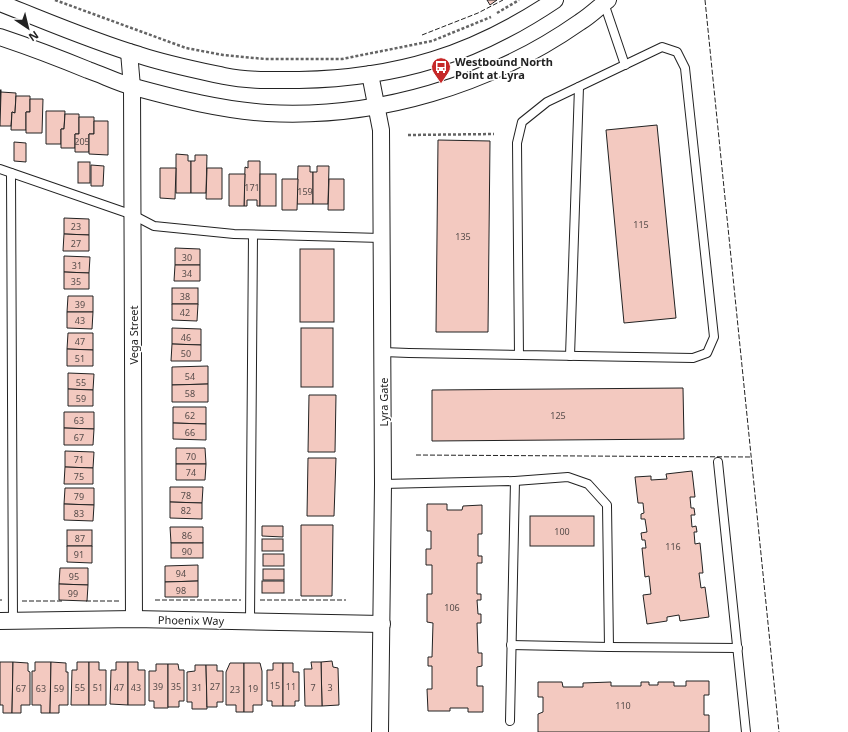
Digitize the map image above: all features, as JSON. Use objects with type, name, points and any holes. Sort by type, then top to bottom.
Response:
[{"type":"street","points":[[0,3],[128,52],[225,76],[266,80],[311,80],[403,69],[447,57],[487,40],[530,17],[555,0]]},
{"type":"street","points":[[0,37],[132,87],[209,106],[268,113],[335,113],[389,104],[452,87],[530,53],[574,26],[604,1]]},
{"type":"street","name":"Vega Street","points":[[128,52],[132,87],[134,619]]},
{"type":"street","name":"Lyra Gate","points":[[370,74],[381,130],[383,484],[380,732]]},
{"type":"street","name":"Phoenix Way","points":[[6,621],[134,619],[382,624]]},
{"type":"lane","points":[[604,1],[625,64]]},
{"type":"lane","points":[[383,352],[519,355],[570,356],[693,358],[707,352],[714,337],[685,68],[678,52],[662,47],[547,102],[522,122],[517,142],[519,355]]},
{"type":"lane","points":[[570,356],[579,87]]},
{"type":"lane","points":[[0,169],[133,215],[154,226],[253,235],[381,238]]},
{"type":"lane","points":[[6,621],[11,173]]},
{"type":"lane","points":[[250,621],[253,235]]},
{"type":"lane","points":[[718,462],[746,732]]},
{"type":"lane","points":[[383,484],[515,481],[568,477],[588,484],[607,505],[609,647]]},
{"type":"lane","points":[[510,721],[515,481]]},
{"type":"lane","points":[[512,645],[738,648]]},
{"type":"path","points":[[55,0],[186,48],[223,55],[272,59],[342,59],[432,41],[492,16],[519,0]]},
{"type":"path","points":[[408,135],[494,134]]},
{"type":"building","points":[[487,0],[497,0],[490,5]]},
{"type":"building","points":[[1,90],[1,107],[0,107]]},
{"type":"building","points":[[1,92],[16,93],[15,113],[12,112],[11,126],[0,126]]},
{"type":"building","points":[[16,96],[30,96],[30,112],[26,112],[26,130],[11,130],[12,112],[15,113]]},
{"type":"building","points":[[30,99],[43,99],[42,133],[26,133],[26,112],[30,112]]},
{"type":"building","points":[[46,111],[65,111],[64,129],[61,129],[61,144],[46,144]]},
{"type":"building","points":[[65,114],[79,114],[79,134],[75,134],[75,148],[61,148],[61,129],[64,129]]},
{"type":"building","points":[[79,117],[94,117],[94,134],[89,134],[89,152],[75,152],[75,134],[79,134]]},
{"type":"building","points":[[94,121],[108,121],[108,155],[89,154],[89,134],[94,134]]},
{"type":"building","points":[[657,125],[676,318],[624,323],[606,130]]},
{"type":"building","points":[[438,140],[490,141],[488,332],[436,332]]},
{"type":"building","points":[[14,142],[26,143],[26,162],[14,161]]},
{"type":"building","points":[[176,154],[188,155],[188,161],[191,161],[191,193],[176,193]]},
{"type":"building","points":[[195,155],[207,155],[206,193],[191,193],[191,161],[195,161]]},
{"type":"building","points":[[248,161],[260,161],[260,206],[257,206],[257,200],[247,200],[247,206],[244,206],[245,167],[248,168]]},
{"type":"building","points":[[78,162],[90,162],[90,183],[78,183]]},
{"type":"building","points":[[91,165],[104,166],[103,186],[91,186]]},
{"type":"building","points":[[298,166],[310,166],[310,172],[313,172],[313,204],[297,204]]},
{"type":"building","points":[[317,166],[329,166],[328,204],[313,204],[313,172],[317,172]]},
{"type":"building","points":[[160,168],[176,168],[175,199],[160,198]]},
{"type":"building","points":[[207,168],[222,168],[222,199],[206,199]]},
{"type":"building","points":[[229,174],[245,174],[244,206],[229,206]]},
{"type":"building","points":[[260,174],[276,174],[276,206],[260,206]]},
{"type":"building","points":[[282,179],[298,179],[297,210],[282,210]]},
{"type":"building","points":[[329,179],[344,179],[344,210],[328,210]]},
{"type":"building","points":[[64,218],[89,219],[89,235],[64,234]]},
{"type":"building","points":[[64,234],[89,235],[89,251],[63,251]]},
{"type":"building","points":[[175,248],[200,249],[200,265],[175,265]]},
{"type":"building","points":[[300,249],[334,249],[334,322],[300,322]]},
{"type":"building","points":[[64,256],[90,257],[89,273],[64,272]]},
{"type":"building","points":[[175,265],[200,265],[200,281],[174,281]]},
{"type":"building","points":[[64,272],[89,273],[89,289],[64,289]]},
{"type":"building","points":[[172,288],[198,288],[198,304],[172,304]]},
{"type":"building","points":[[68,296],[93,296],[93,312],[67,312]]},
{"type":"building","points":[[172,304],[198,304],[197,321],[172,320]]},
{"type":"building","points":[[67,312],[93,312],[92,329],[67,328]]},
{"type":"building","points":[[172,328],[201,329],[201,345],[172,344]]},
{"type":"building","points":[[301,328],[333,328],[333,387],[301,387]]},
{"type":"building","points":[[68,333],[93,333],[93,350],[67,349]]},
{"type":"building","points":[[172,344],[201,345],[201,361],[171,361]]},
{"type":"building","points":[[67,349],[93,350],[93,366],[67,366]]},
{"type":"building","points":[[208,366],[208,384],[172,385],[172,367]]},
{"type":"building","points":[[68,373],[94,374],[93,390],[68,389]]},
{"type":"building","points":[[208,384],[208,402],[172,402],[172,385]]},
{"type":"building","points":[[683,388],[684,439],[432,441],[432,390]]},
{"type":"building","points":[[68,389],[93,390],[93,406],[68,406]]},
{"type":"building","points":[[309,395],[336,395],[335,452],[308,452]]},
{"type":"building","points":[[173,407],[206,407],[206,424],[173,423]]},
{"type":"building","points":[[64,412],[94,412],[94,429],[64,428]]},
{"type":"building","points":[[173,423],[206,424],[206,440],[173,439]]},
{"type":"building","points":[[64,428],[94,429],[93,445],[64,445]]},
{"type":"building","points":[[176,448],[205,448],[206,464],[176,464]]},
{"type":"building","points":[[65,451],[94,452],[93,468],[65,467]]},
{"type":"building","points":[[308,458],[336,458],[334,516],[307,516]]},
{"type":"building","points":[[176,464],[206,464],[205,480],[176,480]]},
{"type":"building","points":[[65,467],[93,468],[93,484],[64,484]]},
{"type":"building","points":[[692,471],[695,497],[690,497],[691,508],[694,508],[695,515],[691,515],[692,527],[696,526],[697,532],[694,532],[695,544],[700,543],[703,573],[699,573],[701,588],[705,587],[709,617],[680,621],[679,615],[667,617],[667,621],[647,624],[643,595],[651,594],[649,576],[645,577],[642,548],[646,548],[645,540],[642,540],[641,533],[647,532],[645,519],[641,519],[641,514],[644,513],[643,503],[638,503],[635,477],[651,476],[651,480],[667,479],[666,474]]},
{"type":"building","points":[[170,487],[203,487],[202,503],[170,502]]},
{"type":"building","points":[[65,488],[94,488],[94,505],[64,504]]},
{"type":"building","points":[[170,502],[202,503],[202,519],[170,518]]},
{"type":"building","points":[[64,504],[94,505],[93,521],[64,520]]},
{"type":"building","points":[[427,504],[447,504],[447,510],[462,510],[463,506],[482,505],[482,534],[478,534],[478,556],[482,556],[482,563],[477,563],[477,594],[481,594],[481,600],[477,600],[478,614],[481,614],[481,623],[477,623],[478,653],[482,653],[482,666],[477,667],[477,686],[483,686],[483,712],[468,712],[468,708],[450,708],[450,711],[428,711],[427,689],[432,689],[432,666],[428,666],[428,657],[432,657],[433,623],[427,622],[427,594],[432,594],[432,565],[426,565],[426,549],[431,549],[431,531],[427,531]]},
{"type":"building","points":[[530,516],[594,516],[594,546],[530,546]]},
{"type":"building","points":[[301,525],[333,525],[332,596],[301,596]]},
{"type":"building","points":[[262,526],[283,526],[283,537],[262,536]]},
{"type":"building","points":[[170,527],[203,527],[203,543],[171,543]]},
{"type":"building","points":[[67,530],[92,530],[92,546],[67,546]]},
{"type":"building","points":[[262,539],[283,539],[283,551],[262,551]]},
{"type":"building","points":[[171,543],[203,543],[203,558],[171,558]]},
{"type":"building","points":[[67,546],[92,546],[92,563],[67,562]]},
{"type":"building","points":[[263,554],[284,554],[284,566],[263,566]]},
{"type":"building","points":[[198,565],[198,581],[165,582],[165,566]]},
{"type":"building","points":[[60,568],[88,568],[88,585],[59,584]]},
{"type":"building","points":[[263,569],[284,569],[284,580],[263,580]]},
{"type":"building","points":[[198,581],[198,597],[165,597],[165,582]]},
{"type":"building","points":[[262,581],[284,581],[284,593],[262,593]]},
{"type":"building","points":[[59,584],[88,585],[87,601],[59,600]]},
{"type":"building","points":[[332,661],[333,667],[338,668],[339,705],[322,706],[321,662]]},
{"type":"building","points":[[0,662],[13,662],[12,713],[3,713],[3,705],[0,705]]},
{"type":"building","points":[[13,662],[28,663],[28,671],[30,672],[30,705],[21,705],[21,713],[12,713]]},
{"type":"building","points":[[35,662],[51,662],[50,713],[41,713],[41,705],[32,705],[32,671],[35,671]]},
{"type":"building","points":[[51,662],[66,663],[66,672],[68,672],[68,705],[59,705],[59,713],[50,713]]},
{"type":"building","points":[[77,662],[89,662],[89,705],[71,705],[72,670],[77,670]]},
{"type":"building","points":[[89,662],[99,662],[99,670],[106,670],[106,705],[89,705]]},
{"type":"building","points":[[116,662],[128,662],[128,705],[110,704],[111,670],[116,670]]},
{"type":"building","points":[[128,662],[138,662],[138,670],[145,670],[145,705],[128,705]]},
{"type":"building","points":[[311,662],[321,662],[322,706],[305,706],[304,669],[312,669]]},
{"type":"building","points":[[230,663],[244,663],[244,712],[236,712],[236,705],[226,705],[226,672]]},
{"type":"building","points":[[244,663],[260,663],[262,671],[262,705],[253,705],[253,712],[244,712]]},
{"type":"building","points":[[273,663],[283,663],[283,706],[272,706],[272,701],[267,701],[267,670],[273,670]]},
{"type":"building","points":[[283,663],[293,663],[293,672],[299,672],[299,701],[295,701],[295,706],[283,706]]},
{"type":"building","points":[[156,664],[168,664],[168,708],[154,708],[154,701],[149,701],[149,671],[156,671]]},
{"type":"building","points":[[168,664],[178,664],[179,670],[184,670],[184,701],[179,701],[179,707],[168,707]]},
{"type":"building","points":[[195,665],[206,665],[207,709],[192,709],[192,702],[187,702],[187,672],[195,671]]},
{"type":"building","points":[[206,665],[217,665],[217,671],[223,671],[223,702],[217,702],[217,707],[207,707]]},
{"type":"building","points":[[686,681],[709,681],[709,695],[704,695],[704,715],[709,715],[709,732],[538,732],[538,714],[543,712],[543,697],[538,697],[538,682],[562,682],[563,687],[583,687],[583,683],[611,682],[611,686],[641,686],[641,682],[649,682],[649,685],[658,685],[658,682],[674,682],[674,686],[686,686]]},
{"type":"fence","points":[[422,35],[478,13],[503,0]]},
{"type":"fence","points":[[705,0],[779,732]]},
{"type":"fence","points":[[416,455],[751,457]]},
{"type":"fence","points":[[155,600],[241,600]]},
{"type":"fence","points":[[260,600],[346,600]]},
{"type":"fence","points":[[22,601],[62,601]]},
{"type":"fence","points":[[86,601],[120,601]]},
{"type":"place","name":"Westbound North Point at Lyra","points":[[441,84]]}]
